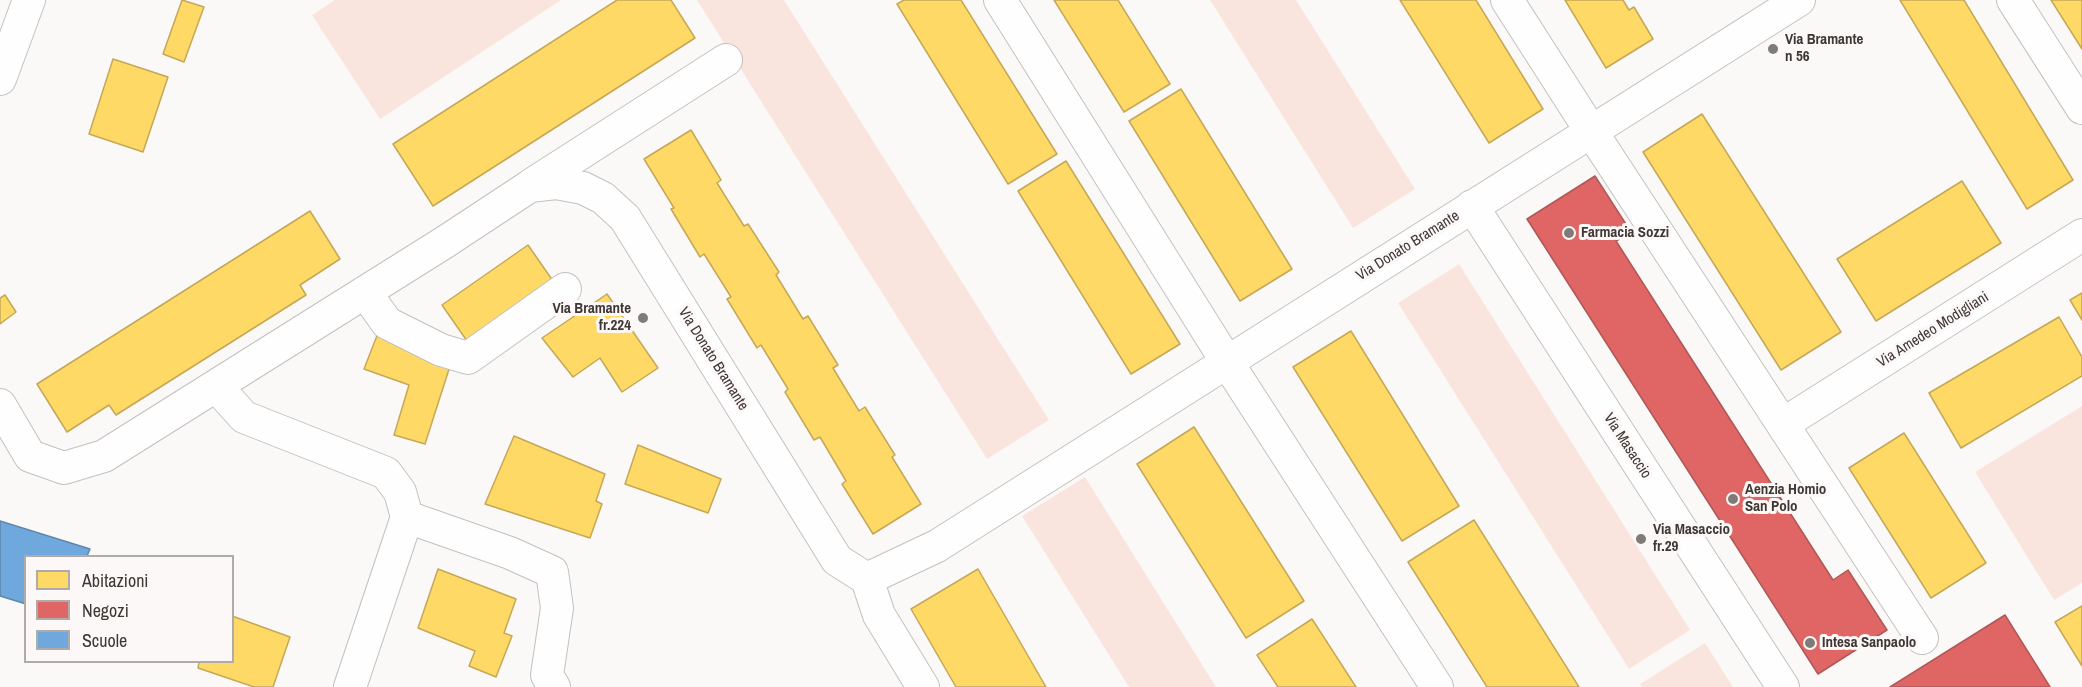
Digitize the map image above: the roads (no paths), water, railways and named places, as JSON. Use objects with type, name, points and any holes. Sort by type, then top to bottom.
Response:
[{"type":"street","points":[[0,79],[29,0]]},
{"type":"street","points":[[1000,0],[1227,362],[1437,687]]},
{"type":"street","points":[[1507,0],[1922,638]]},
{"type":"street","name":"Via Donato Bramante","points":[[530,186],[556,183],[583,188],[603,198],[625,218],[837,560],[867,579],[937,546],[1799,0]]},
{"type":"street","points":[[2013,0],[2082,108]]},
{"type":"street","name":"Via Donato Bramante","points":[[0,405],[30,456],[64,468],[104,456],[445,242],[726,60]]},
{"type":"street","name":"Via Masaccio","points":[[1472,206],[1783,687]]},
{"type":"street","name":"Via Amedeo Modigliani","points":[[1783,424],[2082,235]]},
{"type":"street","points":[[365,292],[387,323],[441,350],[468,358],[566,289]]},
{"type":"street","points":[[217,387],[244,417],[386,473],[400,492],[407,517],[350,687]]},
{"type":"street","points":[[407,517],[510,553],[552,572],[557,608],[547,675],[554,687]]},
{"type":"street","points":[[867,579],[879,615],[923,687]]},
{"type":"place","name":"Via Bramante n 56","points":[[1773,49]]},
{"type":"place","name":"Farmacia Sozzi","points":[[1569,233]]},
{"type":"place","name":"Via Bramante fr.224","points":[[643,318]]},
{"type":"place","name":"Aenzia Homio San Polo","points":[[1733,499]]},
{"type":"place","name":"Via Masaccio fr.29","points":[[1641,539]]},
{"type":"place","name":"Intesa Sanpaolo","points":[[1810,643]]}]
